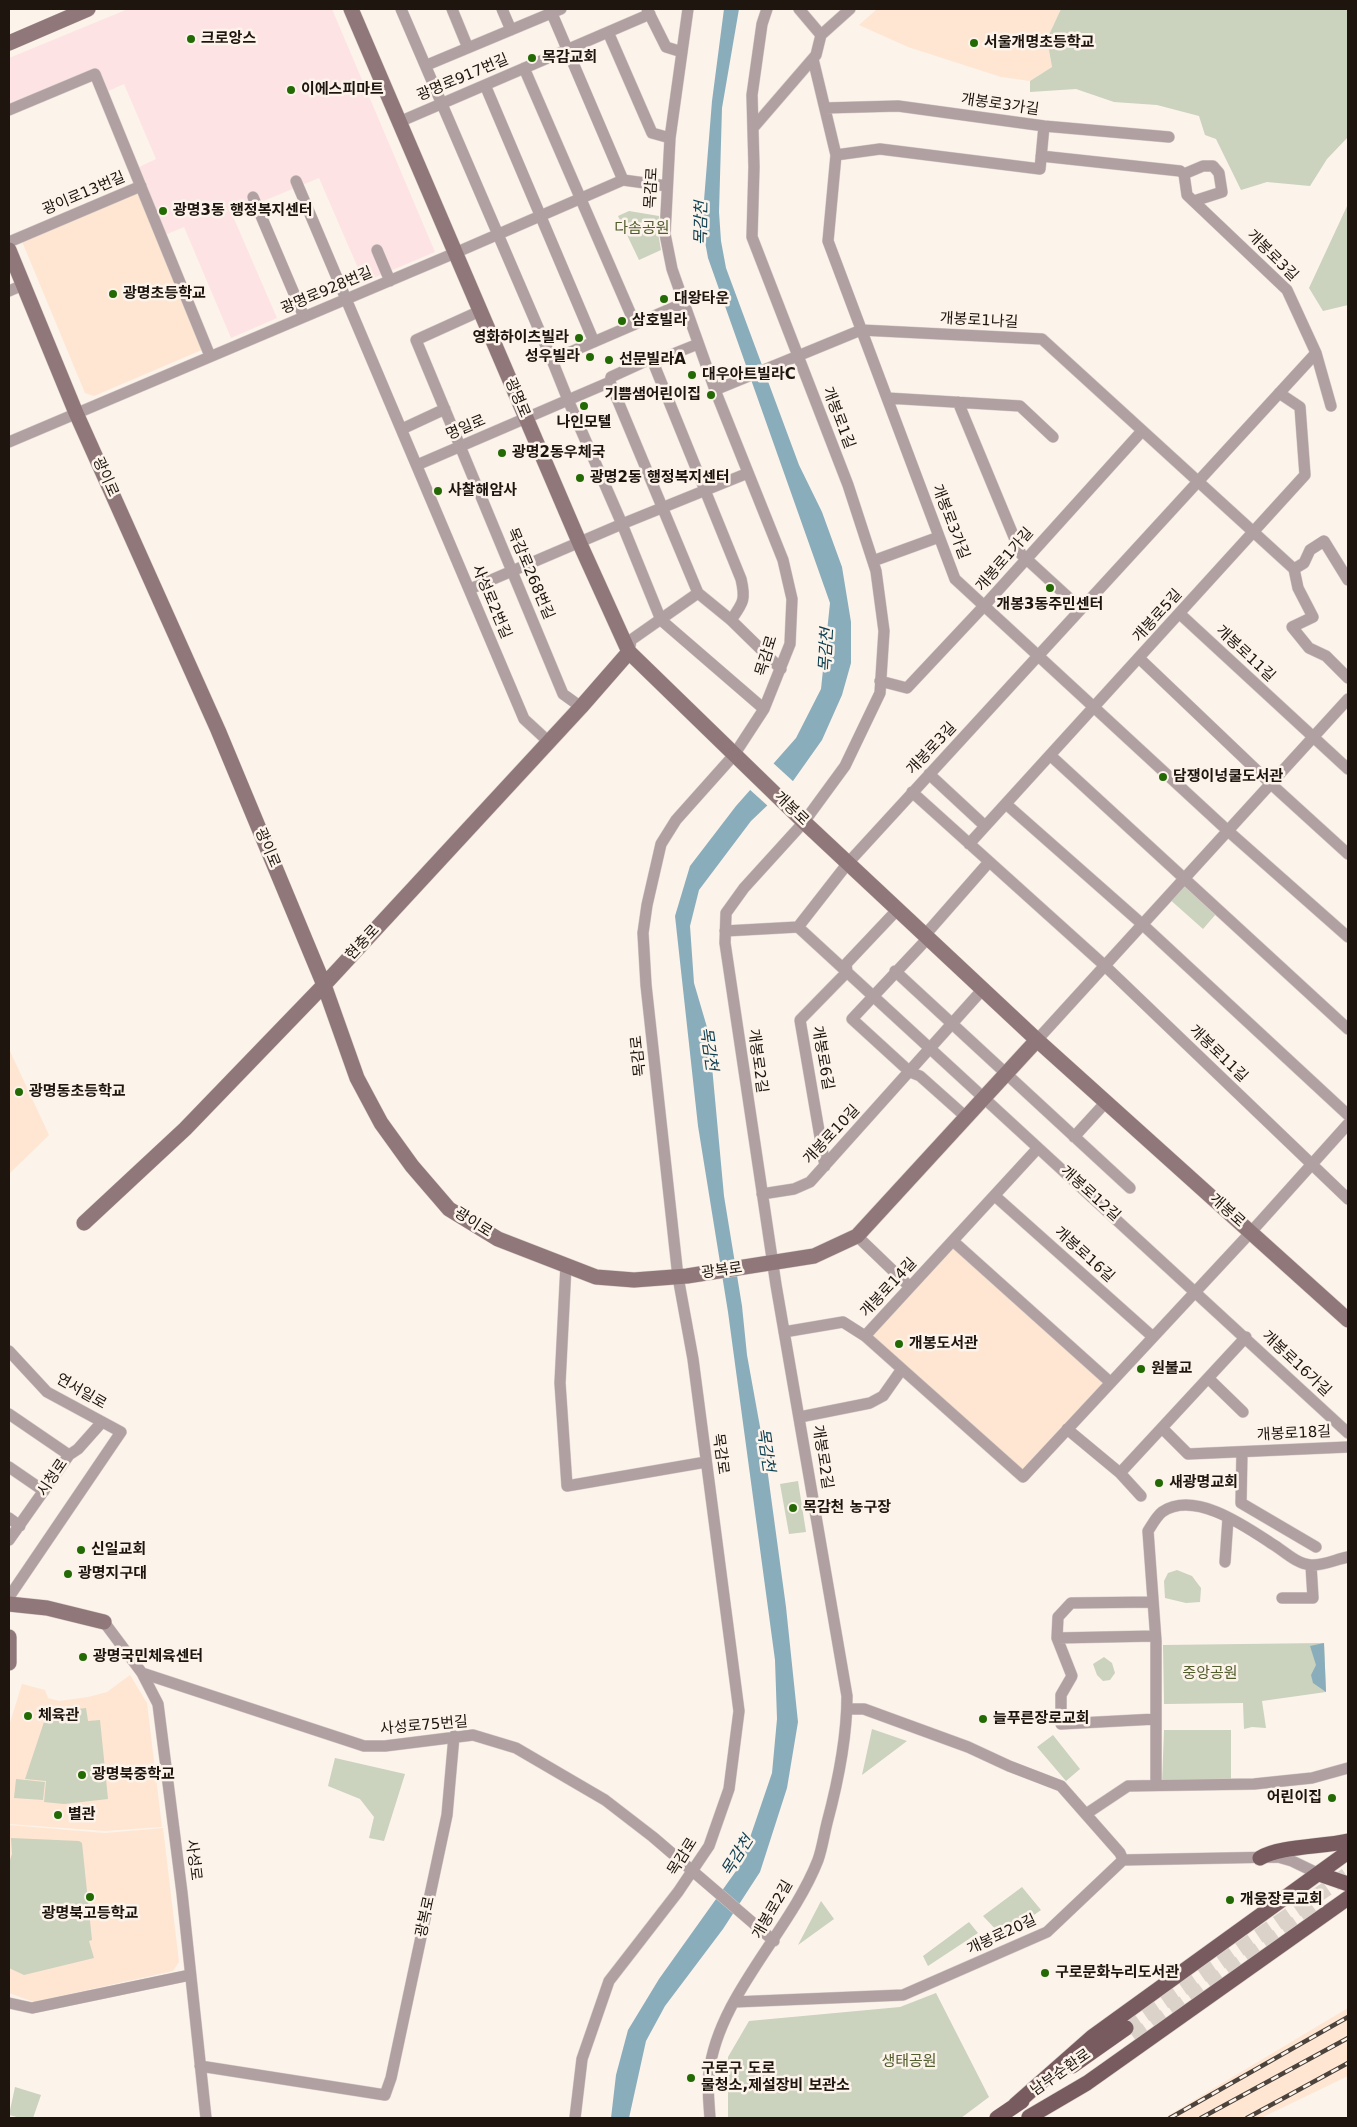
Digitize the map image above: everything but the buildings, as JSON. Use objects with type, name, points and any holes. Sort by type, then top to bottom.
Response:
[{"type":"main road","points":[[1260,1858],[1269,1852],[1317,1847],[1347,1849]]},
{"type":"main road","points":[[1015,2105],[1092,2037],[1319,1874],[1347,1849]]},
{"type":"main road","points":[[1347,1849],[1343,1868],[1348,1884]]},
{"type":"main road","points":[[1319,1874],[1348,1884]]},
{"type":"main road","points":[[1028,2117],[1087,2083],[1348,1898]]},
{"type":"main road","name":"남부순환로","points":[[997,2118],[1130,2033],[1028,2117]]},
{"type":"street","points":[[9,43],[88,9]]},
{"type":"street","name":"광명로","points":[[351,9],[580,544],[629,652],[737,758]]},
{"type":"street","points":[[401,9],[443,103],[661,620],[764,709]]},
{"type":"street","points":[[452,9],[468,48]]},
{"type":"street","points":[[502,9],[511,30]]},
{"type":"street","name":"목감로","points":[[575,2118],[582,2059],[609,1981],[678,1892],[696,1874],[709,1846],[730,1790],[739,1710],[692,1359],[646,985],[644,933],[647,906],[661,844],[676,820],[737,758],[764,709],[790,644],[792,599],[784,560],[748,473],[719,389],[698,344],[672,269],[665,234],[670,138],[688,9]]},
{"type":"street","name":"개봉로1길","points":[[767,9],[762,24],[752,95],[752,237],[795,358],[848,485],[873,561],[884,631],[880,693],[845,766],[802,820]]},
{"type":"street","points":[[798,9],[821,35]]},
{"type":"street","points":[[753,128],[813,59],[821,35],[850,9]]},
{"type":"street","points":[[426,65],[554,10],[566,50],[623,180],[667,186]]},
{"type":"street","points":[[648,11],[666,47],[682,52]]},
{"type":"street","name":"광명로917번길","points":[[400,122],[608,32],[648,11]]},
{"type":"street","points":[[608,32],[652,133],[670,138]]},
{"type":"street","name":"개봉로3가길","points":[[813,59],[836,155],[828,241],[939,537],[955,578],[1038,656]]},
{"type":"street","points":[[524,68],[636,324]]},
{"type":"street","name":"광이로13번길","points":[[9,110],[95,74],[141,186],[9,242]]},
{"type":"street","points":[[485,85],[594,342]]},
{"type":"street","name":"개봉로3가길","points":[[825,108],[898,106],[1044,126],[1041,156]]},
{"type":"street","points":[[1044,126],[1169,137]]},
{"type":"street","points":[[836,155],[880,149],[1040,169],[1041,156],[1180,170],[1184,174],[1191,198],[1222,192],[1219,173],[1213,166],[1203,166],[1184,174]]},
{"type":"street","name":"광명로928번길","points":[[9,442],[498,235],[623,180]]},
{"type":"street","name":"사성로2번길","points":[[296,181],[524,719],[549,742]]},
{"type":"street","points":[[141,186],[210,356]]},
{"type":"street","points":[[253,197],[304,317]]},
{"type":"street","name":"개봉로3길","points":[[1191,198],[1287,290],[1316,353],[1331,406]]},
{"type":"street","name":"광이로","points":[[9,250],[76,413],[218,730],[324,985],[357,1078],[381,1123],[424,1180],[449,1209],[498,1239],[596,1277],[634,1280],[683,1276]]},
{"type":"street","points":[[377,250],[390,281]]},
{"type":"street","points":[[9,291],[23,285]]},
{"type":"street","points":[[552,360],[684,303]]},
{"type":"street","name":"목감로268번길","points":[[480,311],[416,340],[563,694],[581,707]]},
{"type":"street","name":"개봉로1나길","points":[[719,389],[861,330],[1042,339],[1198,482]]},
{"type":"street","points":[[698,344],[653,362],[741,579],[745,594],[743,603],[731,620]]},
{"type":"street","name":"개봉로3길","points":[[848,863],[1316,353]]},
{"type":"street","name":"명일로","points":[[417,465],[610,382],[610,377],[648,360],[653,362]]},
{"type":"street","points":[[610,382],[664,507],[698,593],[731,620],[781,669]]},
{"type":"street","name":"개봉로5길","points":[[969,844],[1095,709],[1305,475],[1300,406],[1279,393]]},
{"type":"street","points":[[887,398],[1020,406],[1053,437]]},
{"type":"street","points":[[958,402],[1021,554],[1081,609]]},
{"type":"street","points":[[402,429],[445,409]]},
{"type":"street","name":"개봉로1가길","points":[[880,682],[907,688],[984,606],[1142,430]]},
{"type":"street","points":[[470,589],[748,473]]},
{"type":"street","points":[[1198,482],[1294,568],[1298,588],[1313,617],[1292,627],[1309,648],[1326,656],[1348,678]]},
{"type":"street","points":[[873,561],[939,537]]},
{"type":"street","points":[[1294,568],[1304,563],[1310,550],[1324,541],[1348,580]]},
{"type":"street","points":[[629,652],[631,640],[698,593]]},
{"type":"street","name":"개봉로11길","points":[[1180,614],[1348,769]]},
{"type":"street","name":"현충로","points":[[84,1223],[185,1129],[324,985],[549,742],[629,652]]},
{"type":"street","points":[[1038,656],[1227,830],[1348,937]]},
{"type":"street","points":[[1140,659],[1270,783],[1348,854]]},
{"type":"street","points":[[771,1264],[814,1256],[857,1236],[1348,699]]},
{"type":"street","points":[[1050,756],[1348,1029]]},
{"type":"street","name":"개봉로","points":[[737,758],[1037,1040],[1348,1320]]},
{"type":"street","points":[[929,774],[985,826]]},
{"type":"street","name":"개봉로11길","points":[[912,792],[1104,965],[1348,1199]]},
{"type":"street","points":[[1006,804],[1142,924],[1348,1115]]},
{"type":"street","name":"개봉로2길","points":[[710,2118],[708,2100],[709,2072],[717,2040],[734,2002],[774,1941],[818,1860],[839,1777],[847,1709],[847,1696],[800,1417],[771,1264],[724,943],[726,913],[744,888],[802,820]]},
{"type":"street","points":[[966,1117],[920,1076],[910,1072],[852,1018],[989,862]]},
{"type":"street","points":[[798,927],[848,863]]},
{"type":"street","name":"개봉로6길","points":[[825,1166],[800,1020],[847,972],[846,964],[898,909]]},
{"type":"street","points":[[725,931],[798,927],[984,1098]]},
{"type":"street","points":[[896,970],[952,1024]]},
{"type":"street","name":"개봉로10길","points":[[762,1194],[794,1189],[810,1182],[982,989]]},
{"type":"street","name":"개봉로12길","points":[[952,1024],[1130,1188]]},
{"type":"street","name":"개봉로12길","points":[[984,1098],[1196,1291]]},
{"type":"street","points":[[1074,1136],[1106,1102]]},
{"type":"street","points":[[1141,1496],[1120,1473],[1067,1429],[1252,1232],[1348,1124]]},
{"type":"street","name":"개봉로14길","points":[[1038,1148],[865,1336],[1023,1477],[1067,1429]]},
{"type":"street","name":"개봉로16길","points":[[994,1196],[1153,1337]]},
{"type":"street","points":[[857,1236],[910,1287]]},
{"type":"street","points":[[953,1241],[1110,1382]]},
{"type":"street","name":"광복로","points":[[683,1276],[771,1264]]},
{"type":"street","points":[[566,1265],[560,1383],[568,1486],[706,1462]]},
{"type":"street","name":"개봉로16가길","points":[[1196,1291],[1348,1433]]},
{"type":"street","points":[[784,1332],[843,1322],[865,1336]]},
{"type":"street","name":"개봉로16가길","points":[[1120,1473],[1246,1337]]},
{"type":"street","name":"연서일로","points":[[9,1597],[120,1432],[47,1392],[11,1358]]},
{"type":"street","name":"개봉로2길","points":[[800,1417],[870,1403],[883,1396],[902,1369]]},
{"type":"street","points":[[1208,1378],[1243,1412]]},
{"type":"street","points":[[9,1414],[69,1455]]},
{"type":"street","name":"시청로","points":[[9,1540],[69,1455],[78,1449],[102,1422]]},
{"type":"street","name":"개봉로18길","points":[[1162,1428],[1188,1454],[1348,1446]]},
{"type":"street","name":"개봉로18길","points":[[1242,1452],[1241,1503],[1316,1547]]},
{"type":"street","points":[[9,1467],[44,1491]]},
{"type":"street","points":[[1156,1784],[1155,1636],[1148,1530],[1154,1521],[1163,1512],[1185,1504],[1207,1508],[1228,1518],[1297,1561],[1311,1565],[1348,1557]]},
{"type":"street","points":[[9,1518],[20,1526]]},
{"type":"street","points":[[1225,1562],[1228,1518]]},
{"type":"street","points":[[1282,1598],[1313,1598],[1311,1565]]},
{"type":"street","points":[[1153,1602],[1071,1603],[1058,1617],[1057,1638],[1072,1676],[1061,1695],[1061,1724],[1156,1719]]},
{"type":"street","points":[[9,1604],[46,1608],[104,1622]]},
{"type":"street","name":"사성로","points":[[104,1622],[142,1673],[158,1704],[206,2118]]},
{"type":"street","points":[[1057,1638],[1155,1636]]},
{"type":"street","points":[[9,1637],[9,1663]]},
{"type":"street","name":"사성로75번길","points":[[142,1673],[364,1746],[385,1746],[473,1735],[516,1748],[605,1800],[653,1837],[774,1941]]},
{"type":"street","points":[[847,1709],[864,1709],[968,1747],[1009,1766],[1061,1786],[1120,1853],[1123,1860],[1285,1858],[1319,1874]]},
{"type":"street","name":"광복로","points":[[200,2066],[385,2095],[391,2078],[448,1815],[454,1736]]},
{"type":"street","points":[[1086,1814],[1128,1786],[1156,1784],[1254,1784],[1312,1778],[1348,1768]]},
{"type":"street","name":"개봉로20길","points":[[734,2002],[903,1995],[1046,1932],[1123,1860]]},
{"type":"street","points":[[9,2003],[32,2008],[190,1974]]},
{"type":"shaded area","points":[[128,9],[332,9],[435,252],[364,282],[319,178],[232,214],[277,318],[231,338],[184,227],[165,235],[137,168],[156,159],[124,84],[106,92],[99,76],[9,105],[9,58]]},
{"type":"shaded area","name":"서울개명초등학교","points":[[877,9],[1061,9],[1047,39],[1052,67],[1030,81],[1001,77],[908,47],[859,25]]},
{"type":"shaded area","name":"광명초등학교","points":[[139,190],[204,349],[94,396],[85,393],[21,239]]},
{"type":"shaded area","name":"광명동초등학교","points":[[9,1049],[49,1135],[9,1174]]},
{"type":"shaded area","points":[[953,1241],[1110,1382],[1023,1477],[865,1336]]},
{"type":"shaded area","name":"광명북중학교","points":[[130,1675],[147,1703],[162,1827],[105,1831],[9,1824],[9,1726],[22,1684],[45,1690],[48,1698],[59,1701],[107,1692]]},
{"type":"shaded area","name":"광명북고등학교","points":[[9,1825],[105,1833],[163,1828],[179,1962],[173,1971],[34,2002],[9,1993]]},
{"type":"shaded area","points":[[1348,2008],[1348,2076],[1261,2118],[1164,2118]]},
{"type":"green space","points":[[1061,9],[1348,9],[1348,137],[1327,159],[1310,186],[1267,182],[1241,190],[1216,139],[1205,135],[1199,116],[1157,105],[1114,102],[1076,89],[1030,92],[1030,81],[1052,67],[1047,39]]},
{"type":"green space","points":[[1348,204],[1348,305],[1323,311],[1309,288]]},
{"type":"green space","name":"다솜공원","points":[[629,211],[659,216],[658,233],[661,250],[639,260],[618,216]]},
{"type":"green space","points":[[1181,881],[1216,914],[1203,929],[1167,897]]},
{"type":"green space","name":"목감천 농구장","points":[[798,1481],[806,1532],[789,1534],[780,1484]]},
{"type":"green space","points":[[1177,1570],[1192,1576],[1201,1588],[1200,1602],[1186,1603],[1165,1598],[1164,1581],[1168,1573]]},
{"type":"green space","name":"중앙공원","points":[[1324,1643],[1326,1692],[1262,1701],[1266,1728],[1252,1727],[1244,1729],[1243,1703],[1164,1704],[1163,1645]]},
{"type":"green space","points":[[1104,1657],[1112,1663],[1115,1673],[1110,1680],[1103,1681],[1097,1675],[1093,1664]]},
{"type":"green space","points":[[86,1708],[88,1721],[100,1720],[108,1799],[64,1804],[44,1802],[46,1781],[25,1779],[47,1713]]},
{"type":"green space","points":[[872,1729],[907,1741],[862,1775]]},
{"type":"green space","points":[[1164,1730],[1231,1730],[1231,1784],[1162,1784]]},
{"type":"green space","points":[[1053,1735],[1080,1769],[1066,1781],[1037,1747]]},
{"type":"green space","points":[[335,1758],[405,1774],[384,1841],[369,1838],[374,1817],[360,1799],[328,1786]]},
{"type":"green space","points":[[16,1779],[45,1782],[43,1800],[14,1798]]},
{"type":"green space","points":[[11,1838],[79,1841],[82,1843],[92,1940],[89,1941],[94,1958],[24,1975],[9,1968],[9,1863],[12,1854]]},
{"type":"green space","points":[[1022,1887],[1041,1910],[1003,1937],[983,1916]]},
{"type":"green space","points":[[821,1901],[834,1919],[798,1945]]},
{"type":"green space","points":[[969,1922],[978,1933],[928,1966],[923,1956]]},
{"type":"green space","name":"생태공원","points":[[936,1993],[989,2097],[961,2118],[728,2118],[728,2057],[749,2021],[900,2007]]},
{"type":"green space","points":[[15,2087],[41,2095],[33,2118],[9,2115]]},
{"type":"water","name":"목감천","points":[[724,9],[739,9],[722,108],[719,212],[721,241],[726,268],[799,465],[822,512],[842,567],[851,622],[851,663],[842,695],[822,740],[793,781],[751,821],[699,890],[690,926],[694,983],[709,1034],[724,1196],[742,1306],[747,1355],[766,1460],[786,1607],[798,1722],[787,1788],[760,1872],[723,1929],[665,2006],[646,2041],[629,2118],[611,2118],[616,2075],[628,2030],[659,1979],[741,1864],[772,1773],[777,1719],[775,1660],[728,1312],[698,1126],[675,916],[690,866],[736,806],[796,738],[821,689],[830,603],[708,258],[702,225],[712,101]]},
{"type":"water","points":[[1324,1643],[1326,1692],[1313,1683],[1311,1675],[1316,1665],[1310,1646]]},
{"type":"pier","points":[[772,762],[795,783],[769,807],[748,788]]},
{"type":"tunnel","points":[[1126,2028],[1348,1874]]},
{"type":"tunnel","points":[[1134,2038],[1323,1904]]},
{"type":"railway","points":[[1170,2118],[1348,2017]]},
{"type":"railway","points":[[1201,2118],[1348,2038]]},
{"type":"railway","points":[[1247,2118],[1348,2063]]},
{"type":"place","name":"크로앙스","points":[[191,39]]},
{"type":"place","name":"서울개명초등학교","points":[[974,43]]},
{"type":"place","name":"목감교회","points":[[532,58]]},
{"type":"place","name":"이에스피마트","points":[[291,90]]},
{"type":"place","name":"광명3동 행정복지센터","points":[[163,211]]},
{"type":"place","name":"광명초등학교","points":[[113,294]]},
{"type":"place","name":"대왕타운","points":[[664,299]]},
{"type":"place","name":"삼호빌라","points":[[622,321]]},
{"type":"place","name":"영화하이츠빌라","points":[[579,338]]},
{"type":"place","name":"성우빌라","points":[[590,357]]},
{"type":"place","name":"선문빌라A","points":[[609,360]]},
{"type":"place","name":"대우아트빌라C","points":[[692,375]]},
{"type":"place","name":"기쁨샘어린이집","points":[[711,395]]},
{"type":"place","name":"나인모텔","points":[[584,406]]},
{"type":"place","name":"광명2동우체국","points":[[502,453]]},
{"type":"place","name":"광명2동 행정복지센터","points":[[580,478]]},
{"type":"place","name":"사찰해암사","points":[[438,491]]},
{"type":"place","name":"개봉3동주민센터","points":[[1050,588]]},
{"type":"place","name":"담쟁이넝쿨도서관","points":[[1163,777]]},
{"type":"place","name":"광명동초등학교","points":[[19,1092]]},
{"type":"place","name":"개봉도서관","points":[[899,1344]]},
{"type":"place","name":"원불교","points":[[1141,1369]]},
{"type":"place","name":"새광명교회","points":[[1159,1483]]},
{"type":"place","name":"목감천 농구장","points":[[793,1508]]},
{"type":"place","name":"신일교회","points":[[81,1550]]},
{"type":"place","name":"광명지구대","points":[[68,1574]]},
{"type":"place","name":"광명국민체육센터","points":[[83,1657]]},
{"type":"place","name":"체육관","points":[[28,1716]]},
{"type":"place","name":"늘푸른장로교회","points":[[983,1719]]},
{"type":"place","name":"광명북중학교","points":[[82,1775]]},
{"type":"place","name":"어린이집","points":[[1332,1798]]},
{"type":"place","name":"별관","points":[[58,1815]]},
{"type":"place","name":"광명북고등학교","points":[[90,1897]]},
{"type":"place","name":"개웅장로교회","points":[[1230,1900]]},
{"type":"place","name":"구로문화누리도서관","points":[[1045,1973]]},
{"type":"place","name":"구로구 도로 물청소,제설장비 보관소","points":[[691,2078]]}]
